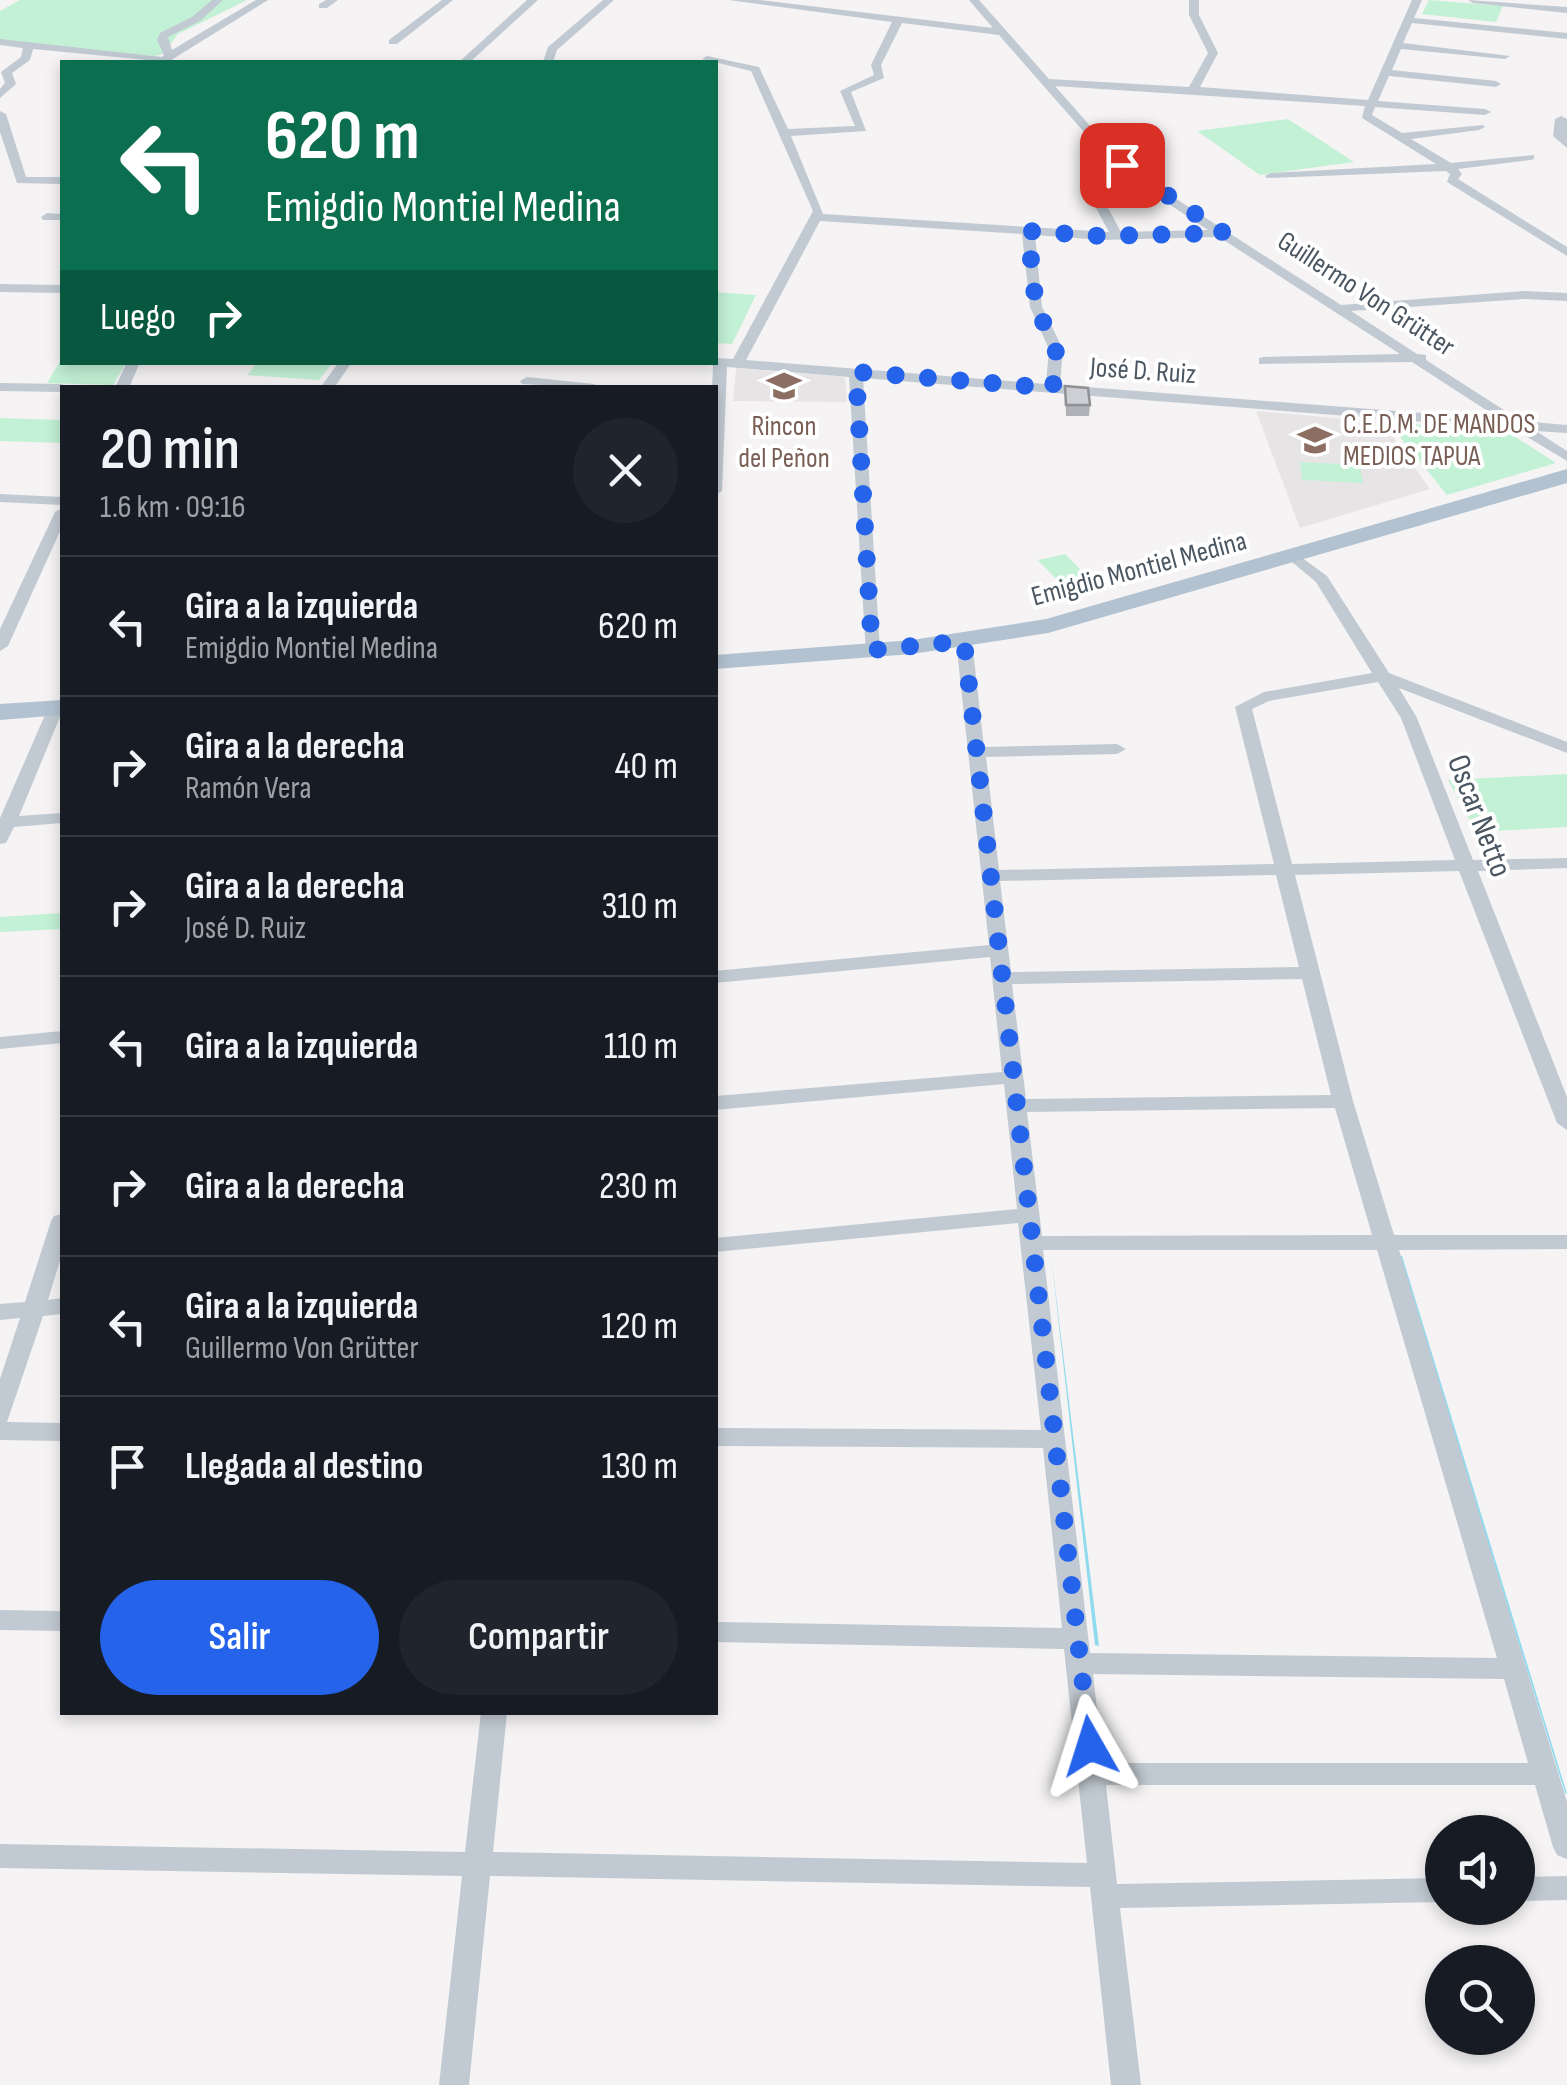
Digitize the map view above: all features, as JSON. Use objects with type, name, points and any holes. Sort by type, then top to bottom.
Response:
[{"type":"main road","name":"Emigdio Montiel Medina","points":[[718,662],[964,641],[1069,622],[1566,472]]},
{"type":"main road","points":[[0,712],[59,708]]},
{"type":"street","points":[[166,59],[164,36],[196,19],[218,0]]},
{"type":"street","points":[[0,42],[166,59],[259,0]]},
{"type":"street","points":[[392,42],[448,0]]},
{"type":"street","points":[[466,60],[533,0]]},
{"type":"street","points":[[549,60],[552,49],[609,0]]},
{"type":"street","points":[[734,0],[1002,32]]},
{"type":"street","name":"Guillermo Von Grütter","points":[[974,0],[1135,177],[1421,358],[1517,425],[1566,472]]},
{"type":"street","points":[[1193,90],[1213,53],[1194,15],[1194,0]]},
{"type":"street","points":[[1417,0],[1366,116],[1449,167],[1456,174],[1450,179],[1453,182],[1567,252]]},
{"type":"street","points":[[1473,0],[1567,10]]},
{"type":"street","points":[[785,133],[862,130],[845,91],[880,76],[876,64],[898,20]]},
{"type":"street","points":[[1408,20],[1567,36]]},
{"type":"street","points":[[0,95],[11,84],[6,72],[26,58],[29,43]]},
{"type":"street","points":[[1396,45],[1505,56]]},
{"type":"street","points":[[707,59],[712,60]]},
{"type":"street","points":[[718,61],[755,69],[819,211],[737,364]]},
{"type":"street","points":[[1384,72],[1496,84]]},
{"type":"street","points":[[1047,82],[1371,101],[1486,112]]},
{"type":"street","points":[[0,114],[24,183],[60,182]]},
{"type":"street","points":[[1561,119],[1558,136],[1567,145]]},
{"type":"street","points":[[1400,137],[1479,127]]},
{"type":"street","points":[[1271,176],[1449,167],[1530,157]]},
{"type":"street","points":[[0,174],[20,173]]},
{"type":"street","points":[[1096,198],[1117,236]]},
{"type":"street","points":[[47,217],[60,217]]},
{"type":"street","points":[[817,217],[1117,236],[1224,233]]},
{"type":"street","points":[[1028,231],[1036,307],[1056,349],[1053,388]]},
{"type":"street","points":[[0,288],[60,290]]},
{"type":"street","points":[[1343,308],[1508,296],[1567,296]]},
{"type":"street","points":[[1264,361],[1421,358]]},
{"type":"street","name":"José D. Ruiz","points":[[718,362],[1567,429]]},
{"type":"street","points":[[856,372],[872,650]]},
{"type":"street","points":[[0,386],[60,388]]},
{"type":"street","points":[[0,498],[60,501]]},
{"type":"street","points":[[0,646],[60,516]]},
{"type":"street","name":"Oscar Netto","points":[[1294,557],[1322,578],[1408,718],[1567,1123]]},
{"type":"street","points":[[964,641],[1126,2085]]},
{"type":"street","points":[[1567,748],[1382,676],[1264,696],[1243,706],[1307,972],[1343,1101],[1544,1774],[1562,1811],[1567,1847]]},
{"type":"street","points":[[2,828],[59,708]]},
{"type":"street","points":[[976,752],[1116,748]]},
{"type":"street","points":[[2,828],[60,818]]},
{"type":"street","points":[[991,876],[1567,862]]},
{"type":"street","points":[[718,976],[999,950]]},
{"type":"street","points":[[1002,978],[1307,972]]},
{"type":"street","points":[[0,1043],[60,1038]]},
{"type":"street","points":[[718,1102],[1014,1076]]},
{"type":"street","points":[[1017,1106],[1343,1101]]},
{"type":"street","points":[[718,1245],[1030,1215]]},
{"type":"street","points":[[0,1416],[60,1227]]},
{"type":"street","points":[[1033,1244],[1567,1242]]},
{"type":"street","points":[[0,1312],[60,1306]]},
{"type":"street","points":[[0,1431],[60,1432]]},
{"type":"street","points":[[718,1437],[1056,1439]]},
{"type":"street","points":[[0,1620],[60,1621]]},
{"type":"street","points":[[718,1632],[1512,1669]]},
{"type":"street","points":[[454,2085],[494,1715]]},
{"type":"street","points":[[1093,1774],[1544,1774]]},
{"type":"street","points":[[0,1856],[478,1864],[1105,1886],[1425,1890]]},
{"type":"street","points":[[1535,1889],[1567,1888]]},
{"type":"shaded area","points":[[736,368],[845,377],[847,402],[733,401]]},
{"type":"shaded area","points":[[1256,411],[1382,422],[1430,489],[1300,528]]},
{"type":"green space","points":[[20,0],[247,0],[178,34],[163,54],[154,56],[0,41],[0,11]]},
{"type":"green space","points":[[1429,0],[1503,6],[1496,22],[1422,14]]},
{"type":"green space","points":[[1288,119],[1354,162],[1260,175],[1197,131]]},
{"type":"green space","points":[[718,292],[756,295],[732,344],[718,343]]},
{"type":"green space","points":[[60,361],[60,365],[125,365],[113,385],[47,383]]},
{"type":"green space","points":[[255,365],[330,365],[319,380],[247,375]]},
{"type":"green space","points":[[0,418],[60,420],[60,443],[0,441]]},
{"type":"green space","points":[[1388,422],[1508,432],[1556,463],[1447,495]]},
{"type":"green space","points":[[1300,462],[1360,465],[1363,483],[1302,480]]},
{"type":"green space","points":[[1066,554],[1093,582],[1064,587],[1038,560]]},
{"type":"green space","points":[[1567,774],[1567,827],[1476,832],[1448,780]]},
{"type":"green space","points":[[60,913],[60,929],[0,932],[0,917]]},
{"type":"water","points":[[1051,1255],[1099,1646],[1095,1645]]},
{"type":"water","points":[[1402,1256],[1567,1794],[1565,1793]]},
{"type":"building","points":[[1065,386],[1088,388],[1090,405],[1066,405]]},
{"type":"place","name":"Rincon del Peñon","points":[[784,386]]},
{"type":"place","name":"C.E.D.M. DE MANDOS MEDIOS TAPUA","points":[[1315,440]]},
{"type":"route","points":[[1090,1746],[964,641],[872,650],[856,372],[1053,388],[1056,349],[1036,307],[1028,231],[1102,236],[1224,233],[1122,165]]}]
